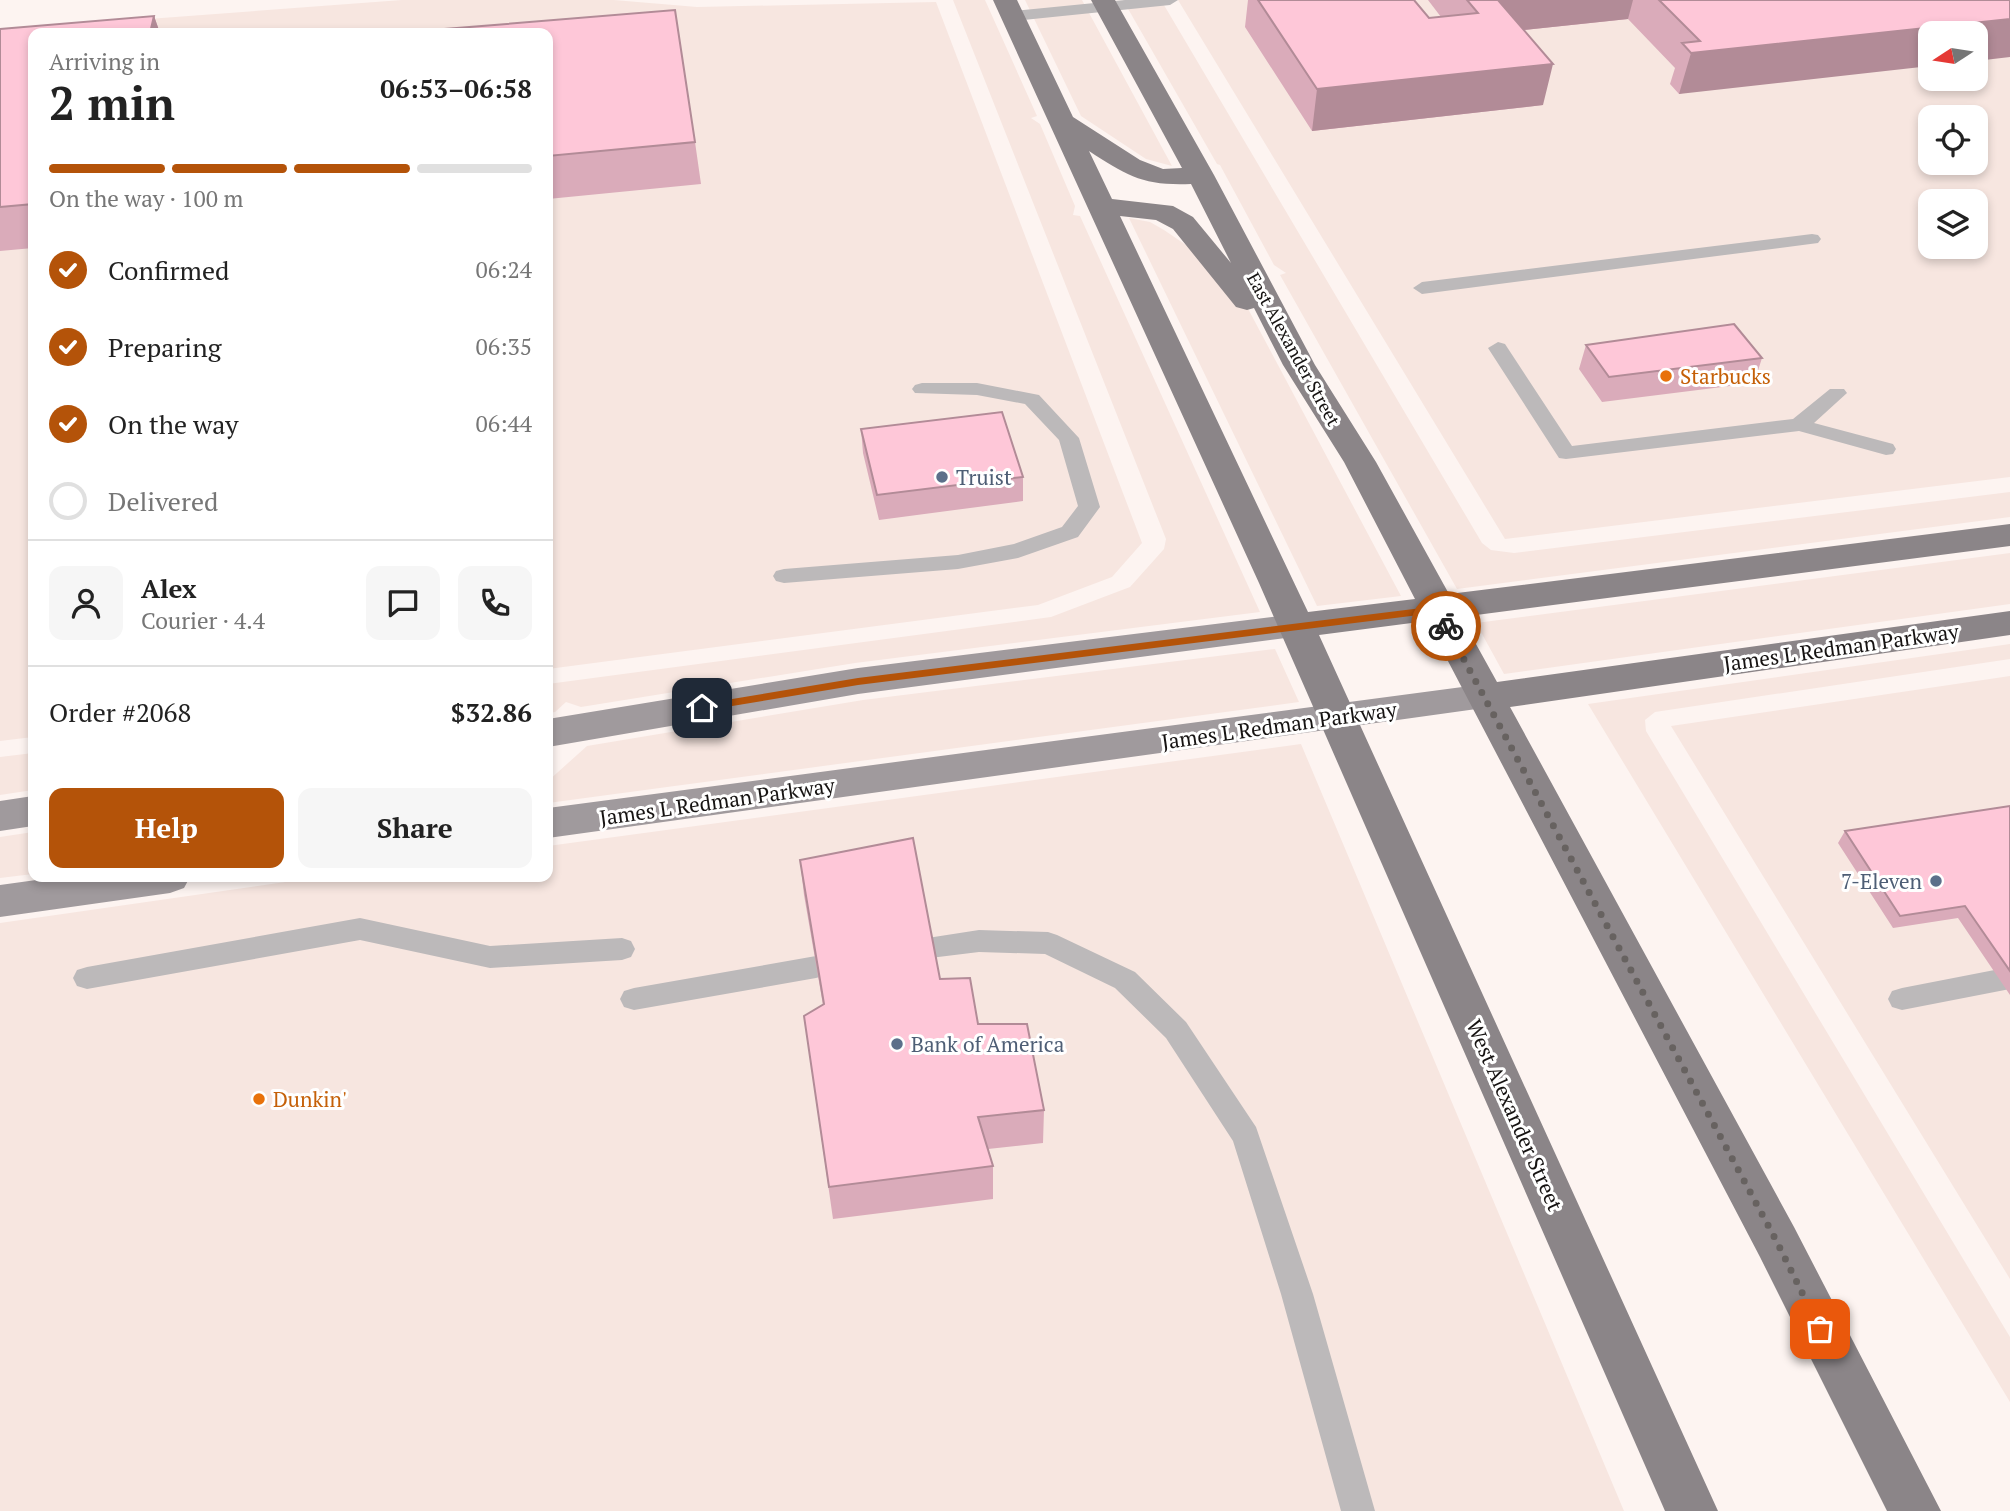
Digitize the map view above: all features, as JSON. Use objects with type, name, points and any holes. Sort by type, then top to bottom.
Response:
[{"type":"main road","name":"East Alexander Street","points":[[1105,4],[1200,175],[1299,365],[1360,462],[1485,697]]},
{"type":"main road","points":[[1009,8],[1338,718]]},
{"type":"main road","points":[[1061,120],[1130,166],[1160,177],[1200,175]]},
{"type":"main road","points":[[1099,206],[1163,212],[1183,223],[1299,365]]},
{"type":"main road","points":[[556,737],[858,681],[1438,610],[2010,535]]},
{"type":"main road","name":"James L Redman Parkway","points":[[553,822],[1338,718],[2010,623]]},
{"type":"main road","points":[[1485,697],[1777,1242],[1915,1511]]},
{"type":"main road","name":"West Alexander Street","points":[[1338,718],[1692,1511]]},
{"type":"main road","points":[[0,816],[28,812]]},
{"type":"main road","points":[[0,901],[101,882]]},
{"type":"lane","points":[[1009,8],[1170,0]]},
{"type":"lane","points":[[1422,288],[1812,239]]},
{"type":"lane","points":[[1498,348],[1566,453],[1799,425],[1886,449]]},
{"type":"lane","points":[[784,576],[958,562],[1018,551],[1070,532],[1089,507],[1069,438],[1032,399],[978,389],[922,389]]},
{"type":"lane","points":[[1799,425],[1838,393]]},
{"type":"lane","points":[[87,978],[360,929],[490,957],[622,949]]},
{"type":"lane","points":[[930,947],[979,941],[1048,943],[1125,980],[1175,1030],[1246,1136],[1297,1294],[1358,1511]]},
{"type":"lane","points":[[634,999],[816,967]]},
{"type":"lane","points":[[1902,999],[2010,978]]},
{"type":"shaded area","points":[[402,0],[614,0],[697,7],[936,2],[1142,543],[1112,577],[1038,605],[553,668],[553,28],[28,28],[28,738],[0,741],[0,30]]},
{"type":"shaded area","points":[[953,0],[985,0],[1037,116],[1031,118],[1040,124],[1075,206],[1073,215],[1080,216],[1260,612],[855,663],[581,707],[566,702],[553,712],[553,683],[1051,617],[1130,587],[1164,549],[1166,539]]},
{"type":"shaded area","points":[[1025,0],[1082,0],[1172,166],[1146,159],[1081,116]]},
{"type":"shaded area","points":[[1123,0],[1161,0],[1482,543],[1491,550],[1514,553],[2010,492],[2010,517],[1457,589],[1280,275],[1286,273],[1274,265],[1220,165]]},
{"type":"shaded area","points":[[1178,0],[2010,0],[2010,477],[1505,539]]},
{"type":"shaded area","points":[[1129,218],[1150,222],[1230,275],[1401,596],[1317,606]]},
{"type":"shaded area","points":[[2010,553],[2010,604],[1504,674],[1476,623]]},
{"type":"shaded area","points":[[2010,644],[2010,659],[1655,712],[1645,720],[1646,731],[2010,1337],[2010,1402],[1588,704]]},
{"type":"shaded area","points":[[1275,649],[1299,702],[553,802],[553,777],[587,746],[863,700]]},
{"type":"shaded area","points":[[2010,676],[2010,1279],[1671,726]]},
{"type":"shaded area","points":[[1301,744],[1624,1511],[0,1511],[0,923],[285,882],[553,882],[553,845]]},
{"type":"shaded area","points":[[28,754],[28,791],[0,795],[0,757]]},
{"type":"shaded area","points":[[28,833],[28,875],[0,878],[0,837]]},
{"type":"building","points":[[1258,0],[1414,0],[1429,18],[1478,13],[1467,0],[1498,0],[1553,64],[1317,89]]},
{"type":"building","points":[[1659,0],[2010,0],[2010,19],[1918,21],[1918,29],[1691,53],[1682,43],[1700,41]]},
{"type":"building","points":[[675,10],[695,142],[553,156],[553,28],[457,28]]},
{"type":"building","points":[[154,16],[151,28],[28,28],[28,204],[0,207],[0,29]]},
{"type":"building","points":[[1734,324],[1762,358],[1609,377],[1586,345]]},
{"type":"building","name":"Truist","points":[[1002,412],[1023,477],[877,495],[861,429]]},
{"type":"building","name":"7-Eleven","points":[[2010,806],[2010,971],[1965,906],[1900,916],[1845,831]]},
{"type":"building","name":"Bank of America","points":[[913,838],[940,979],[970,978],[978,1024],[1027,1024],[1044,1110],[978,1117],[993,1166],[829,1187],[804,1016],[824,1004],[800,860]]},
{"type":"way so far","points":[[1446,626],[1777,1242],[1820,1329]]},
{"type":"place","name":"Starbucks","points":[[1666,376]]},
{"type":"place","name":"Truist","points":[[942,477]]},
{"type":"place","name":"7-Eleven","points":[[1936,881]]},
{"type":"place","name":"Bank of America","points":[[897,1044]]},
{"type":"place","name":"Dunkin'","points":[[259,1099]]},
{"type":"route","points":[[702,708],[858,681],[1183,639],[1438,610],[1446,626]]}]
